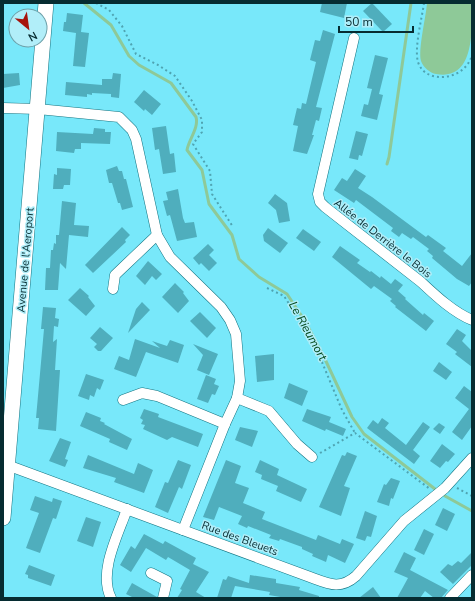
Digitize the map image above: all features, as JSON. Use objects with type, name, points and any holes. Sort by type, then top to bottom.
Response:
[{"type":"street","name":"Avenue de l'Aeroport","points":[[3,518],[7,465],[6,447],[38,109],[46,3]]},
{"type":"street","name":"Allée de Derrière le Bois","points":[[354,38],[318,194],[318,200],[421,282],[431,292],[463,316],[472,320]]},
{"type":"street","points":[[3,108],[38,109],[119,117],[126,122],[136,139],[157,235],[170,257],[221,307],[230,320],[236,334],[240,381],[237,398],[224,424],[183,530]]},
{"type":"street","points":[[114,289],[115,275],[157,235]]},
{"type":"street","points":[[123,400],[142,393],[157,396],[224,424]]},
{"type":"street","points":[[237,398],[269,411],[297,444],[312,457]]},
{"type":"street","name":"Rue des Bleuets","points":[[7,465],[324,582],[337,585],[349,582],[356,576],[404,521],[450,483],[472,458]]},
{"type":"street","points":[[111,598],[106,579],[107,567],[127,509]]},
{"type":"street","points":[[151,573],[167,581],[163,598]]},
{"type":"street","points":[[450,598],[472,575]]},
{"type":"path","points":[[96,3],[109,10],[122,26],[136,54],[158,65],[175,76],[192,101],[202,120],[202,132],[193,144],[210,171],[212,194],[233,227]]},
{"type":"path","points":[[424,3],[417,56],[422,69],[427,73],[438,77],[450,76],[465,69],[470,63],[472,55]]},
{"type":"path","points":[[267,288],[284,296],[297,316],[319,356],[342,410],[355,433],[437,495]]},
{"type":"path","points":[[312,457],[330,449],[355,433]]},
{"type":"path","points":[[450,483],[472,496]]},
{"type":"shaded area","points":[[427,3],[472,3],[472,26],[469,51],[465,62],[458,70],[449,74],[436,74],[431,72],[421,61],[421,41]]},
{"type":"building","points":[[322,3],[347,3],[344,18],[320,12]]},
{"type":"building","points":[[372,3],[392,24],[383,32],[363,11]]},
{"type":"building","points":[[67,13],[83,15],[81,32],[89,33],[85,67],[73,66],[76,33],[63,31]]},
{"type":"building","points":[[323,30],[335,34],[316,107],[322,108],[319,121],[316,120],[312,135],[314,135],[307,154],[293,151],[298,126],[293,125],[297,108],[301,109],[302,103],[306,104],[316,62],[310,60],[315,40],[320,41]]},
{"type":"building","points":[[375,55],[388,58],[379,94],[383,95],[377,120],[361,116],[364,104],[368,105],[372,89],[367,88]]},
{"type":"building","points":[[19,73],[20,85],[3,88],[3,74]]},
{"type":"building","points":[[113,73],[121,74],[119,98],[111,97],[111,94],[92,93],[92,95],[87,94],[87,97],[65,95],[66,82],[102,85],[102,79],[112,79]]},
{"type":"building","points":[[144,90],[161,104],[152,115],[145,109],[144,111],[134,102]]},
{"type":"building","points":[[166,126],[170,154],[174,153],[176,172],[163,174],[159,149],[155,150],[152,128]]},
{"type":"building","points":[[94,128],[105,129],[105,132],[111,132],[110,144],[81,143],[81,149],[75,149],[74,153],[56,151],[57,132],[93,134]]},
{"type":"building","points":[[356,131],[368,134],[362,156],[359,155],[358,160],[349,158]]},
{"type":"building","points":[[117,166],[119,171],[122,171],[124,179],[126,179],[133,207],[122,210],[120,203],[118,203],[112,183],[109,183],[106,170]]},
{"type":"building","points":[[57,168],[71,169],[70,185],[64,185],[63,189],[53,189],[54,174],[57,175]]},
{"type":"building","points":[[355,169],[366,176],[358,188],[426,237],[428,235],[446,248],[443,251],[462,266],[472,253],[472,282],[469,286],[457,279],[432,258],[433,256],[427,251],[429,249],[413,237],[411,239],[402,233],[399,237],[391,231],[393,228],[356,200],[354,203],[334,190],[342,178],[347,181]]},
{"type":"building","points":[[178,189],[183,218],[185,223],[194,222],[197,237],[177,241],[170,215],[167,216],[163,201],[168,200],[166,192]]},
{"type":"building","points":[[275,194],[287,203],[290,221],[279,223],[276,210],[268,203]]},
{"type":"building","points":[[62,201],[76,203],[74,225],[89,226],[88,237],[69,235],[66,269],[60,263],[58,290],[45,290],[46,268],[50,268],[51,250],[53,250],[54,243],[56,244],[56,235],[59,235]]},
{"type":"building","points":[[122,227],[130,235],[125,240],[126,242],[93,273],[85,265]]},
{"type":"building","points":[[268,228],[288,243],[280,253],[264,241],[263,235]]},
{"type":"building","points":[[303,229],[321,242],[314,251],[296,238]]},
{"type":"building","points":[[208,244],[214,250],[209,255],[217,263],[209,271],[201,263],[199,265],[193,258]]},
{"type":"building","points":[[340,246],[360,260],[357,263],[370,272],[371,271],[380,278],[381,276],[391,284],[395,279],[403,285],[398,291],[423,315],[424,313],[434,321],[426,331],[395,307],[396,306],[390,301],[392,299],[374,286],[371,289],[332,257]]},
{"type":"building","points":[[148,261],[162,274],[156,280],[152,276],[145,285],[136,276]]},
{"type":"building","points":[[175,283],[184,292],[183,293],[189,301],[178,313],[162,297]]},
{"type":"building","points":[[80,288],[89,296],[88,297],[95,306],[86,316],[68,300]]},
{"type":"building","points":[[142,302],[150,310],[128,333],[136,309]]},
{"type":"building","points":[[43,307],[56,308],[55,318],[59,319],[58,327],[54,326],[53,342],[57,339],[55,370],[60,370],[56,431],[38,429],[39,418],[36,418],[44,329],[41,329]]},
{"type":"building","points":[[200,312],[216,328],[207,338],[190,321]]},
{"type":"building","points":[[100,327],[113,338],[101,351],[98,351],[94,347],[97,344],[90,338]]},
{"type":"building","points":[[457,329],[466,335],[462,341],[472,351],[472,367],[455,354],[457,352],[446,344]]},
{"type":"building","points":[[135,339],[160,348],[152,341],[167,346],[170,340],[184,345],[178,363],[146,352],[136,377],[114,369],[119,356],[129,360]]},
{"type":"building","points":[[193,344],[218,354],[209,375],[197,370],[203,355]]},
{"type":"building","points":[[274,354],[274,380],[257,382],[255,356]]},
{"type":"building","points":[[439,362],[452,372],[446,380],[433,371]]},
{"type":"building","points":[[86,374],[104,380],[100,390],[97,388],[94,397],[90,395],[89,400],[78,396]]},
{"type":"building","points":[[206,375],[216,379],[214,384],[219,386],[215,395],[212,394],[208,403],[197,399]]},
{"type":"building","points":[[289,383],[308,391],[302,406],[284,398]]},
{"type":"building","points":[[464,386],[472,392],[472,426],[462,440],[452,432],[469,409],[455,398]]},
{"type":"building","points":[[144,409],[159,414],[158,417],[203,434],[198,447],[172,437],[167,440],[143,429],[145,425],[141,424],[143,420],[140,418]]},
{"type":"building","points":[[307,409],[331,417],[329,422],[346,429],[343,436],[326,429],[325,431],[302,421]]},
{"type":"building","points":[[86,412],[101,418],[100,421],[105,423],[104,424],[132,439],[127,450],[109,442],[110,439],[80,426]]},
{"type":"building","points":[[382,418],[389,423],[385,428],[406,445],[423,422],[430,427],[413,450],[420,456],[414,464],[367,428],[373,420],[378,424]]},
{"type":"building","points":[[439,423],[445,427],[440,434],[433,429]]},
{"type":"building","points":[[240,427],[258,431],[252,447],[235,440]]},
{"type":"building","points":[[60,438],[71,442],[65,459],[68,460],[65,467],[49,461]]},
{"type":"building","points":[[442,444],[455,454],[440,468],[430,461]]},
{"type":"building","points":[[347,452],[357,456],[344,486],[350,488],[341,516],[319,507],[342,455],[345,456]]},
{"type":"building","points":[[88,455],[134,474],[138,463],[153,470],[144,493],[114,482],[116,478],[83,468]]},
{"type":"building","points":[[178,460],[191,465],[182,489],[179,487],[168,513],[155,507],[165,482],[168,483]]},
{"type":"building","points":[[226,460],[241,466],[235,483],[249,488],[243,503],[265,512],[262,519],[316,540],[318,535],[340,544],[342,539],[354,544],[345,563],[328,555],[326,562],[312,556],[313,554],[302,549],[302,547],[280,539],[279,541],[269,538],[271,535],[248,526],[247,528],[238,524],[242,516],[219,507],[214,520],[203,517]]},
{"type":"building","points":[[260,460],[279,469],[277,475],[307,489],[301,502],[276,491],[278,486],[261,479],[262,475],[255,472]]},
{"type":"building","points":[[391,478],[400,481],[393,499],[391,498],[389,506],[377,502],[384,484],[386,485]]},
{"type":"building","points":[[35,496],[52,502],[53,498],[62,501],[56,519],[53,518],[40,553],[26,548],[39,513],[30,510]]},
{"type":"building","points":[[443,508],[455,514],[447,531],[435,525]]},
{"type":"building","points":[[365,511],[377,516],[371,537],[367,536],[365,541],[356,538]]},
{"type":"building","points":[[86,517],[101,522],[93,547],[77,541]]},
{"type":"building","points":[[424,529],[434,534],[424,555],[414,550]]},
{"type":"building","points":[[144,534],[163,544],[165,541],[196,558],[193,564],[209,572],[196,592],[206,598],[177,598],[190,570],[168,557],[166,560],[146,548],[131,572],[120,565],[131,546],[135,549]]},
{"type":"building","points":[[404,552],[416,558],[410,570],[448,590],[441,598],[434,598],[425,591],[420,598],[397,598],[408,578],[394,572]]},
{"type":"building","points":[[472,552],[472,565],[453,584],[440,572],[448,564],[452,566],[458,561],[461,563]]},
{"type":"building","points":[[29,565],[55,575],[51,586],[28,578],[28,575],[25,574]]},
{"type":"building","points":[[250,575],[276,579],[276,583],[300,587],[299,590],[319,596],[319,598],[286,598],[269,595],[270,592],[235,586],[231,598],[217,598],[223,579],[226,580],[228,576],[249,583]]},
{"type":"building","points":[[132,583],[157,598],[134,598],[126,594]]},
{"type":"building","points":[[373,587],[381,598],[359,598]]},
{"type":"waterway","name":"Le Rieumort","points":[[84,3],[111,25],[129,56],[139,65],[171,83],[196,117],[197,121],[195,129],[187,150],[202,170],[209,204],[232,235],[239,259],[259,277],[287,294],[305,321],[324,357],[352,417],[364,434],[435,489]]},
{"type":"waterway","points":[[387,164],[411,3]]},
{"type":"waterway","name":"Le Rieumort","points":[[445,496],[472,511]]}]
